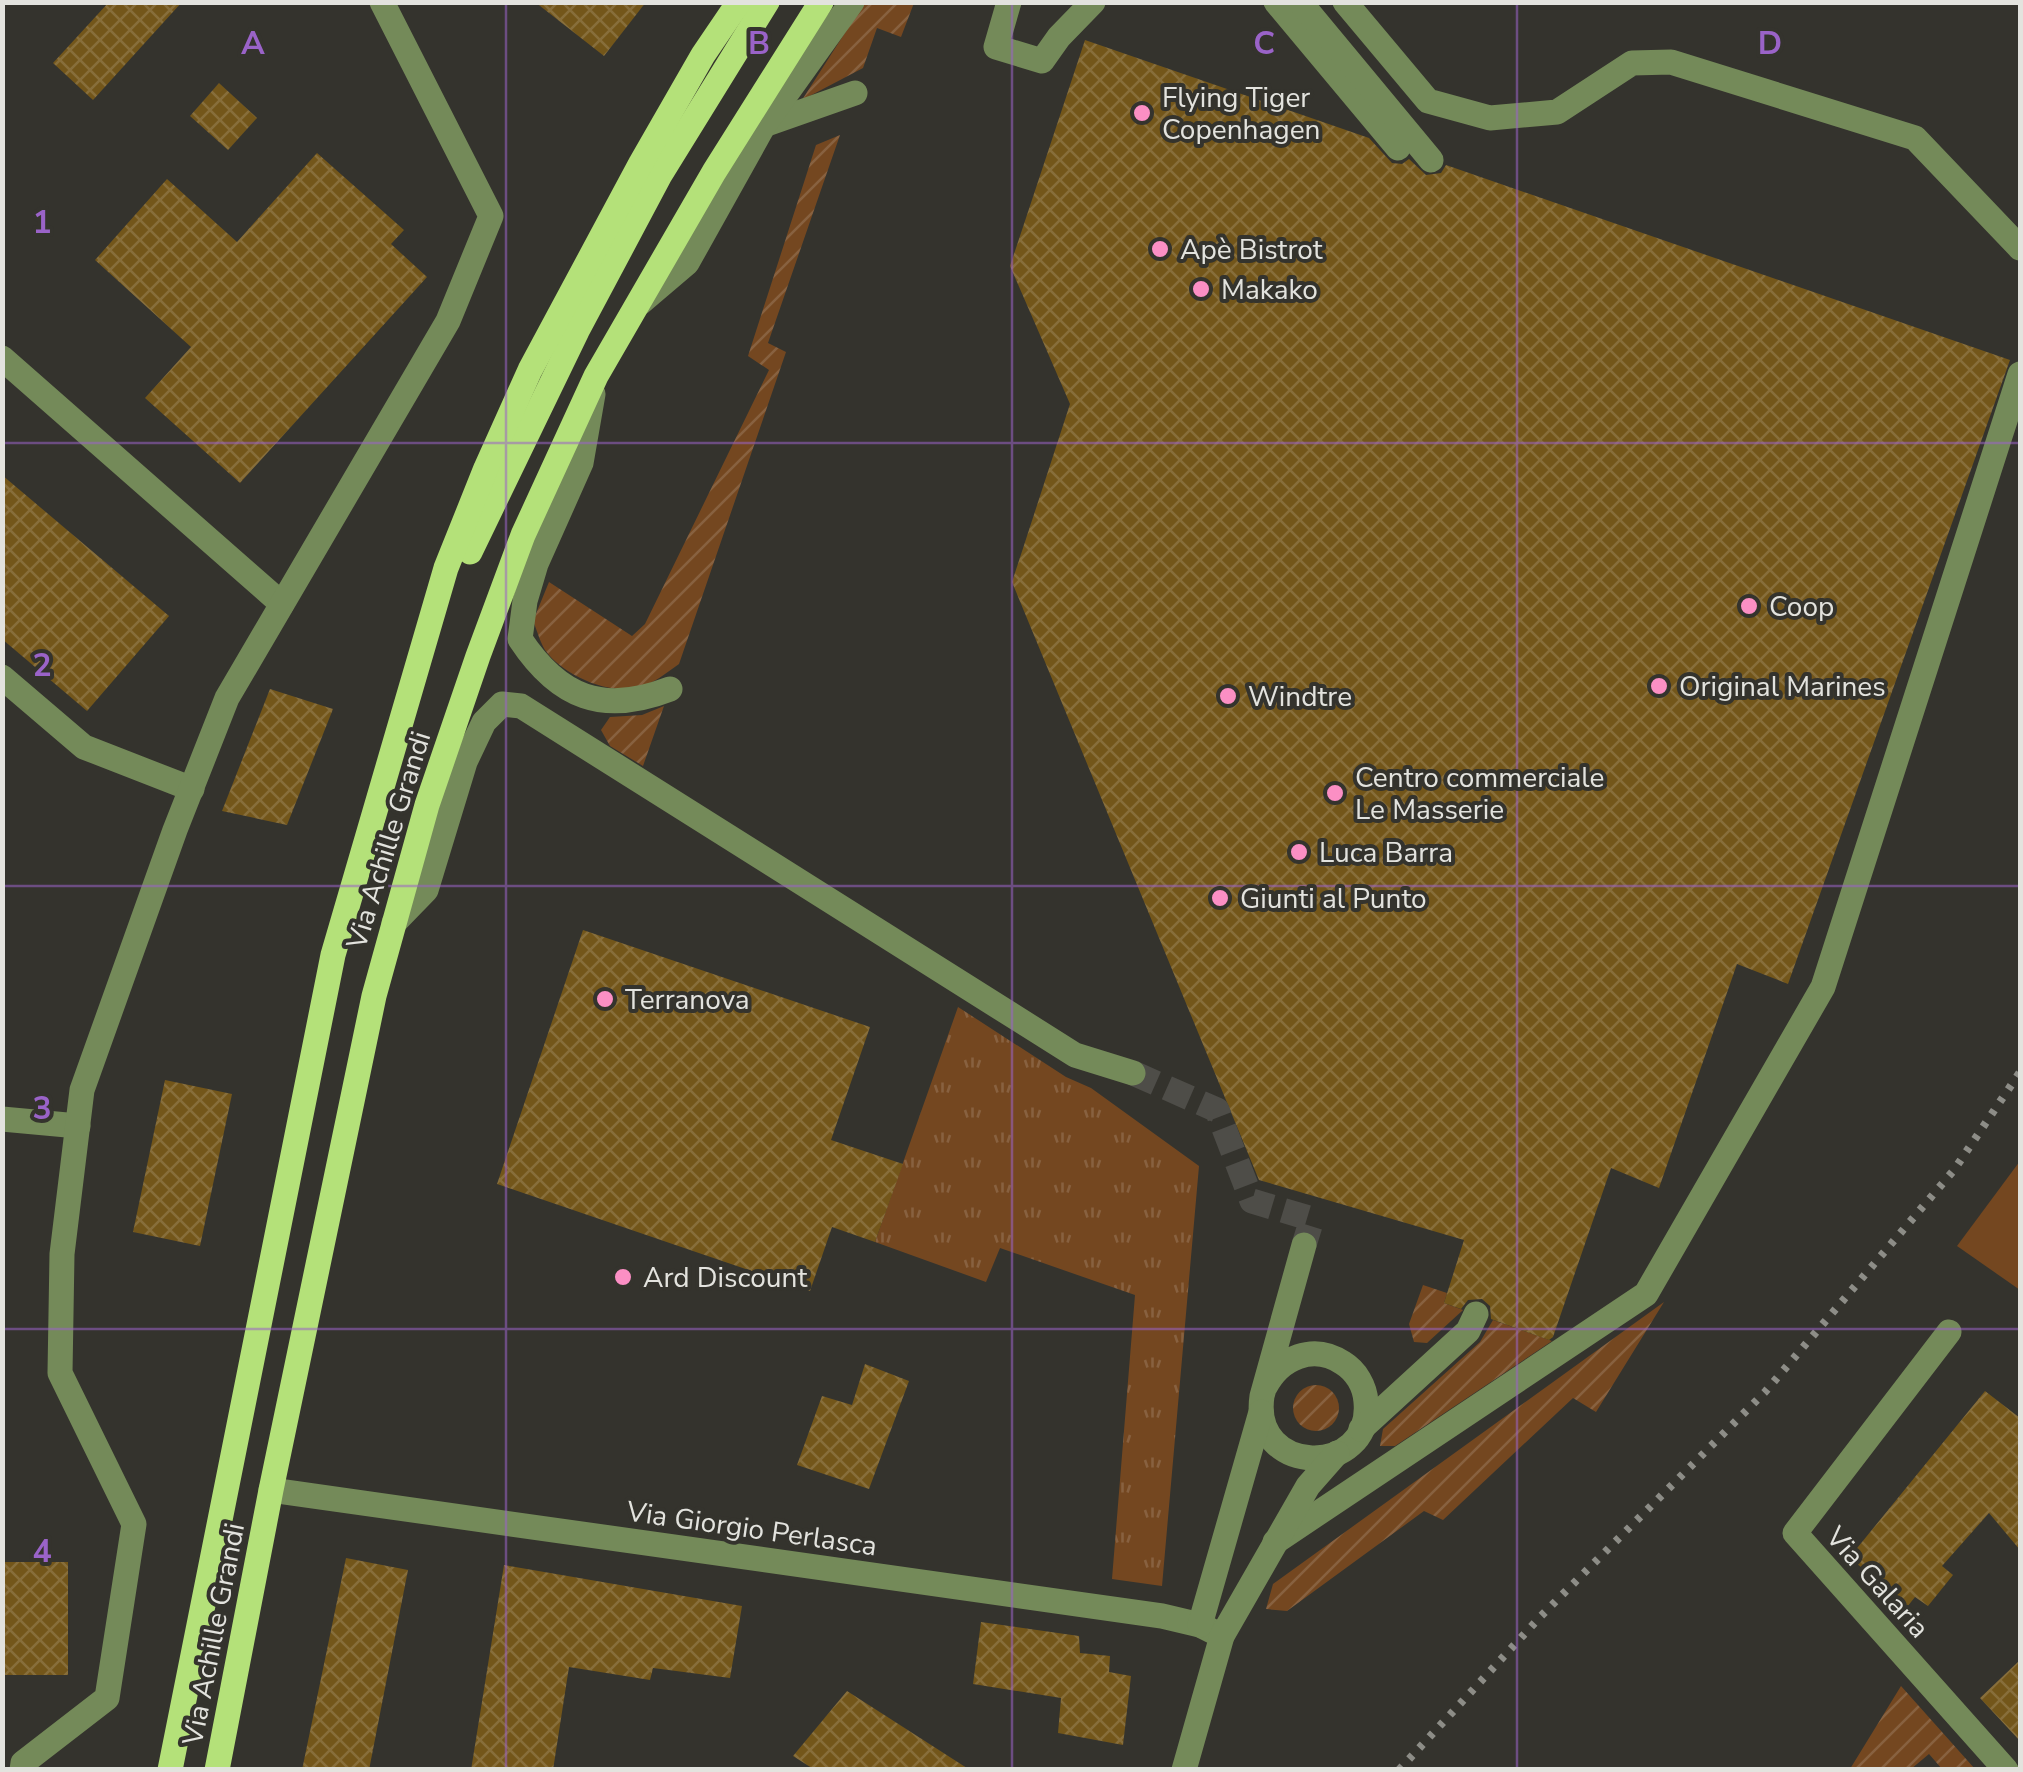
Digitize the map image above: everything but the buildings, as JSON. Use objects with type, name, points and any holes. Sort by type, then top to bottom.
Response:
[{"type":"main road","name":"Via Achille Grandi","points":[[170,1770],[333,956],[446,568],[530,370],[703,54],[739,2]]},
{"type":"main road","name":"Via Achille Grandi","points":[[424,651],[515,453],[586,314],[660,175],[766,2]]},
{"type":"main road","name":"Via Achille Grandi","points":[[217,1770],[374,996],[427,805],[522,535],[596,376],[714,172],[820,2]]},
{"type":"street","points":[[22,1770],[23,1762],[106,1698],[134,1524],[60,1373],[62,1254],[82,1090],[228,698],[448,321],[491,216],[382,2]]},
{"type":"street","points":[[632,310],[687,263],[764,125],[852,2]]},
{"type":"street","points":[[1010,2],[996,46],[1042,62],[1059,37],[1093,2]]},
{"type":"street","points":[[1059,37],[1071,2]]},
{"type":"street","points":[[1276,2],[1398,148]]},
{"type":"street","points":[[1300,2],[1430,160]]},
{"type":"street","points":[[1345,2],[1428,101],[1490,118],[1557,112],[1632,63],[1671,62],[1915,138],[2020,248]]},
{"type":"street","points":[[764,125],[854,93]]},
{"type":"street","points":[[2,358],[282,604]]},
{"type":"street","points":[[1275,1542],[1646,1294],[1823,987],[2020,374]]},
{"type":"street","points":[[596,376],[581,463],[536,564],[520,638],[536,662],[578,694],[619,704],[670,689]]},
{"type":"street","points":[[2,677],[84,746],[192,789]]},
{"type":"street","points":[[394,923],[426,890],[464,762],[484,722],[502,704],[520,706],[1075,1055],[1133,1074]]},
{"type":"street","points":[[2,1118],[78,1126]]},
{"type":"street","points":[[1184,1770],[1263,1400],[1304,1245]]},
{"type":"street","points":[[1211,1630],[1275,1542],[1308,1486],[1361,1429],[1468,1331],[1476,1314]]},
{"type":"street","name":"Via Galaria","points":[[1949,1332],[1795,1533],[2006,1770]]},
{"type":"street","points":[[1337,1454],[1313,1459],[1288,1453],[1270,1436],[1263,1400],[1277,1368],[1307,1354],[1330,1356],[1349,1368],[1362,1386],[1366,1408],[1361,1429]]},
{"type":"street","name":"Via Giorgio Perlasca","points":[[271,1490],[1162,1616],[1211,1630]]},
{"type":"green space","points":[[864,3],[914,3],[901,37],[877,28],[863,68],[802,100]]},
{"type":"green space","points":[[840,135],[768,343],[786,352],[679,664],[638,688],[613,689],[574,675],[545,650],[533,621],[549,582],[632,636],[645,624],[769,370],[748,356],[816,145]]},
{"type":"green space","points":[[664,706],[643,766],[610,746],[601,730],[610,717],[642,715]]},
{"type":"green space","points":[[958,1007],[1066,1077],[1091,1088],[1199,1166],[1162,1586],[1112,1579],[1135,1295],[1000,1248],[986,1282],[875,1242]]},
{"type":"green space","points":[[2020,1161],[2020,1290],[1957,1246]]},
{"type":"green space","points":[[1423,1285],[1447,1293],[1444,1303],[1463,1310],[1427,1343],[1414,1342],[1409,1324]]},
{"type":"green space","points":[[1664,1302],[1596,1412],[1573,1398],[1443,1520],[1424,1511],[1287,1611],[1266,1609],[1273,1584]]},
{"type":"green space","points":[[1493,1320],[1552,1341],[1395,1446],[1380,1446],[1383,1429],[1480,1342]]},
{"type":"green space","points":[[1316,1385],[1332,1392],[1339,1408],[1332,1424],[1316,1431],[1300,1424],[1293,1408],[1300,1392]]},
{"type":"green space","points":[[1901,1686],[1975,1769],[1942,1769],[1929,1754],[1911,1769],[1850,1769]]},
{"type":"tunnel","points":[[1133,1073],[1217,1110],[1252,1201],[1312,1219],[1304,1245]]},
{"type":"railway","points":[[1399,1770],[1540,1617],[1765,1392],[1954,1170],[2020,1072]]},
{"type":"place","name":"Flying Tiger Copenhagen","points":[[1142,113]]},
{"type":"place","name":"Apè Bistrot","points":[[1160,249]]},
{"type":"place","name":"Makako","points":[[1201,289]]},
{"type":"place","name":"Coop","points":[[1749,606]]},
{"type":"place","name":"Original Marines","points":[[1659,686]]},
{"type":"place","name":"Windtre","points":[[1228,696]]},
{"type":"place","name":"Centro commerciale Le Masserie","points":[[1335,793]]},
{"type":"place","name":"Luca Barra","points":[[1299,852]]},
{"type":"place","name":"Giunti al Punto","points":[[1220,898]]},
{"type":"place","name":"Terranova","points":[[605,999]]},
{"type":"place","name":"Ard Discount","points":[[623,1277]]}]
